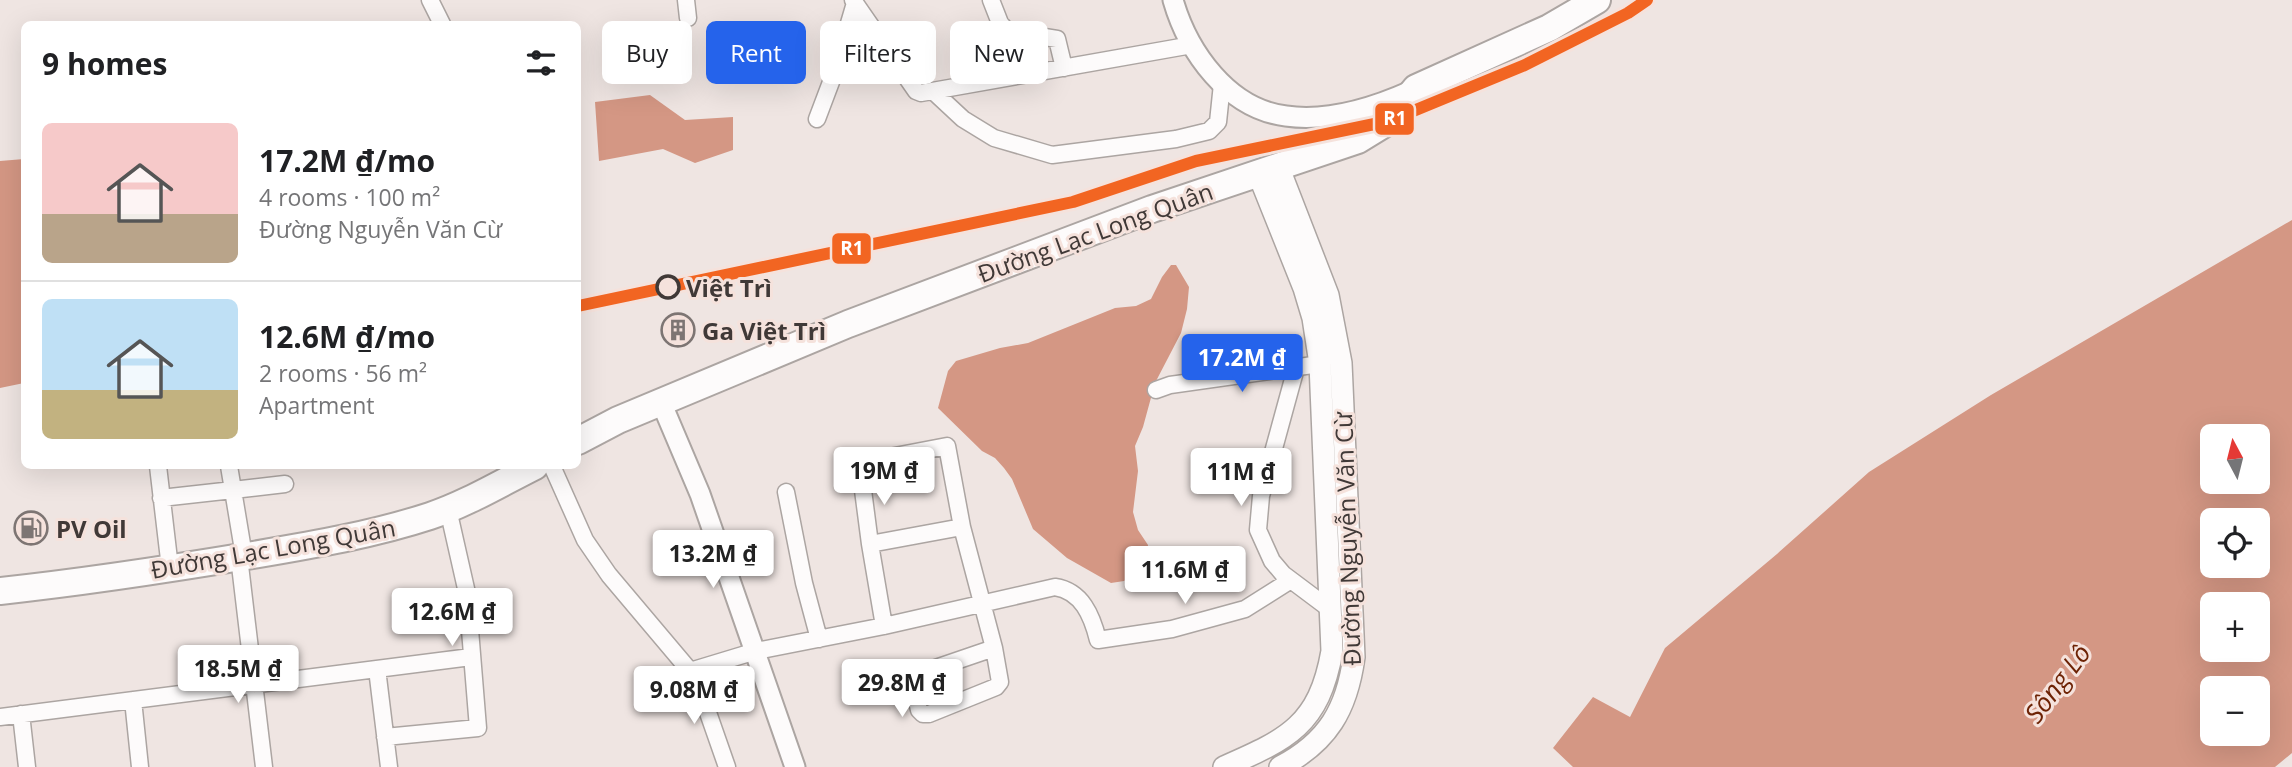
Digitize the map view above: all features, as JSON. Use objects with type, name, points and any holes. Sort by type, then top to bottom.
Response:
[{"type":"highway","name":"Đường Lạc Long Quân","points":[[581,440],[661,402],[848,324],[1152,209],[1358,140],[1389,121],[1416,88],[1549,28],[1597,0]]},
{"type":"highway","name":"Đường Lạc Long Quân","points":[[0,591],[170,568],[328,542],[392,527],[449,509],[529,469]]},
{"type":"main road","name":"Đường Nguyễn Văn Cừ","points":[[1268,170],[1313,318],[1337,477],[1354,657],[1344,701],[1320,740],[1301,756],[1280,767]]},
{"type":"main road","name":"Đường Nguyễn Văn Cừ","points":[[1224,767],[1284,739],[1301,724],[1323,689],[1331,659],[1341,363],[1328,295],[1268,170]]},
{"type":"street","points":[[430,0],[440,21]]},
{"type":"street","points":[[686,0],[688,19]]},
{"type":"street","points":[[991,0],[1000,23],[1007,31],[1057,39],[1064,68]]},
{"type":"street","points":[[1173,0],[1202,63],[1222,84],[1260,109],[1286,117],[1314,117],[1356,111],[1386,102],[1416,88]]},
{"type":"street","points":[[859,2],[916,91],[921,93],[1192,45]]},
{"type":"street","points":[[817,119],[859,2]]},
{"type":"street","points":[[934,92],[963,118],[994,138],[1052,155],[1176,139],[1209,131],[1218,122],[1222,84]]},
{"type":"street","points":[[1156,390],[1170,385],[1320,363]]},
{"type":"street","points":[[1296,368],[1261,496],[1258,530],[1272,561],[1291,580],[1331,610]]},
{"type":"street","points":[[661,402],[701,494],[795,767]]},
{"type":"street","points":[[884,626],[860,467],[878,459],[955,443],[962,527],[994,648],[1000,682],[996,687],[929,714],[923,714],[919,710],[913,683],[918,674],[994,648]]},
{"type":"street","points":[[158,469],[170,568]]},
{"type":"street","points":[[230,469],[242,557],[264,767]]},
{"type":"street","points":[[553,469],[585,540],[608,575],[690,671],[698,684],[727,767]]},
{"type":"street","points":[[162,498],[285,484]]},
{"type":"street","points":[[786,492],[818,639]]},
{"type":"street","points":[[385,737],[478,728],[467,593],[449,509]]},
{"type":"street","points":[[870,544],[962,527]]},
{"type":"street","points":[[690,671],[757,651],[884,626],[1055,587],[1065,589],[1082,600],[1098,640],[1172,629],[1245,609],[1291,580]]},
{"type":"street","points":[[0,717],[471,657]]},
{"type":"street","points":[[377,669],[389,767]]},
{"type":"street","points":[[133,700],[140,767]]},
{"type":"street","points":[[21,714],[27,767]]},
{"type":"water","points":[[650,95],[685,120],[733,117],[733,150],[695,163],[663,149],[599,161],[595,102]]},
{"type":"water","points":[[21,159],[21,384],[0,388],[0,161]]},
{"type":"water","name":"Sông Lô","points":[[2292,220],[2292,753],[2275,767],[1573,767],[1553,748],[1593,697],[1630,717],[1665,648],[1869,472],[1991,395]]},
{"type":"water","points":[[1171,265],[1176,265],[1189,287],[1187,309],[1181,333],[1155,383],[1135,446],[1138,471],[1133,512],[1138,530],[1148,545],[1147,560],[1124,581],[1111,583],[1067,558],[1033,529],[1012,479],[1004,468],[995,458],[982,451],[938,408],[948,371],[956,361],[1028,343],[1115,308],[1136,306],[1151,299]]},
{"type":"transit line","name":"R1","points":[[581,305],[1073,202],[1196,161],[1389,121],[1525,65],[1628,13],[1647,0]]},
{"type":"place","name":"Việt Trì","points":[[668,287]]},
{"type":"place","name":"Ga Việt Trì","points":[[678,330]]},
{"type":"place","name":"PV Oil","points":[[31,528]]}]
